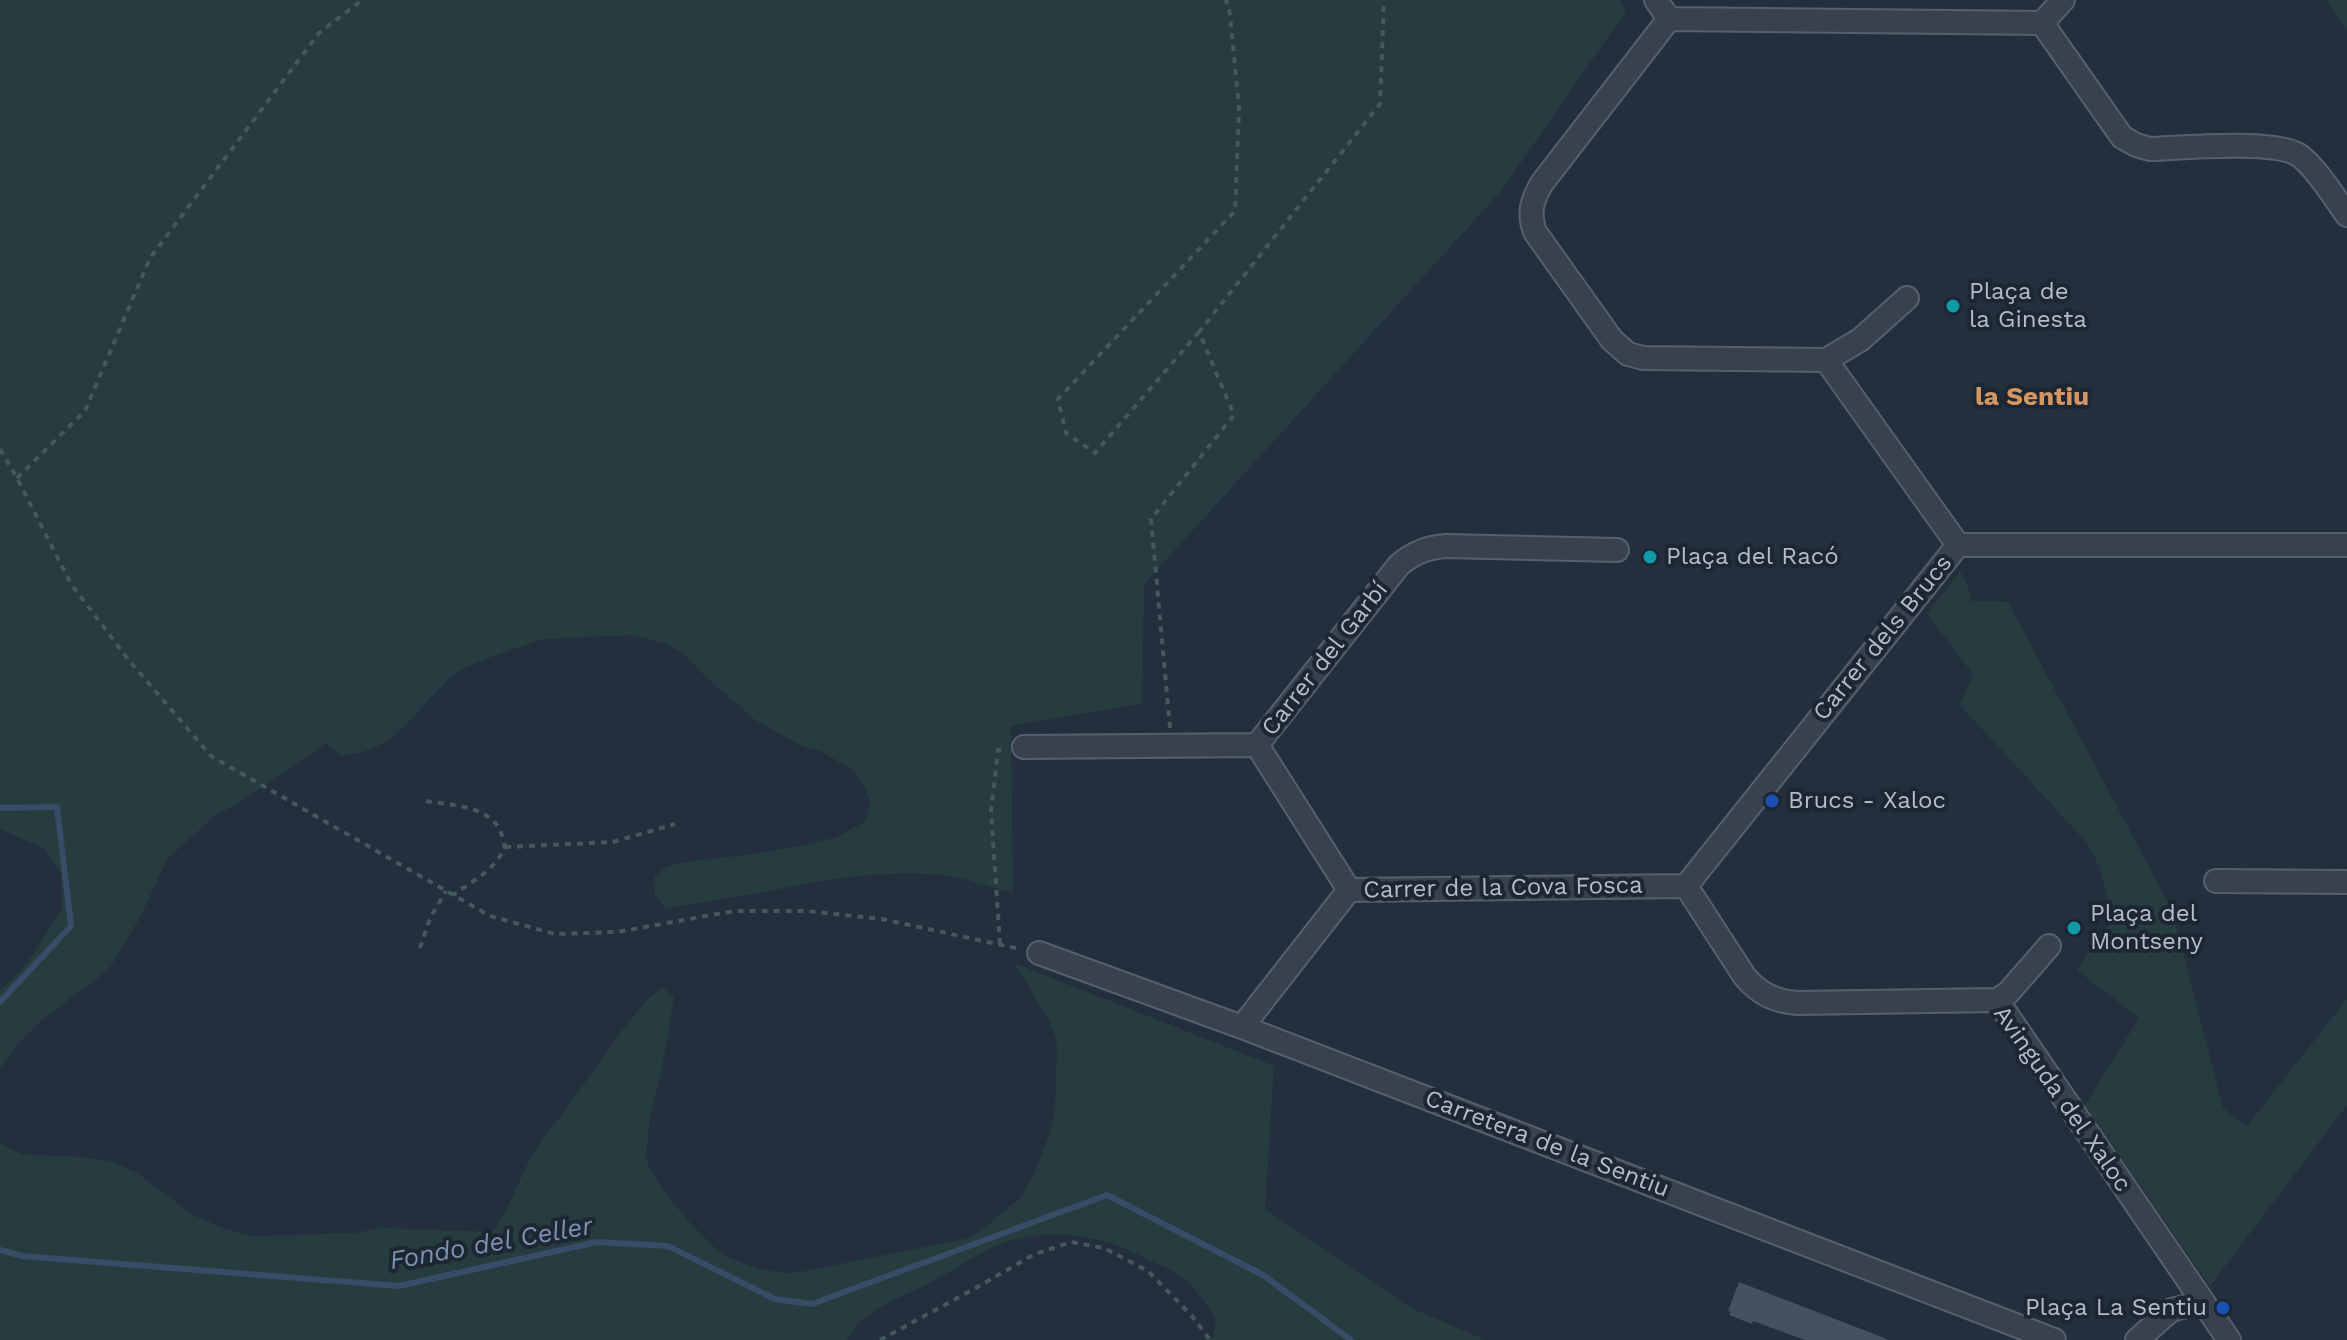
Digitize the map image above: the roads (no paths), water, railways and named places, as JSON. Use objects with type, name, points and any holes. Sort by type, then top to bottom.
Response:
[{"type":"street","points":[[1656,0],[1669,19]]},
{"type":"street","points":[[1669,19],[2042,23],[2063,0]]},
{"type":"street","points":[[1669,19],[1542,183],[1532,203],[1531,221],[1535,232],[1612,340],[1628,354],[1643,358],[1826,360],[1860,340],[1907,298]]},
{"type":"street","points":[[2042,23],[2122,137],[2150,149],[2265,146],[2288,149],[2306,161],[2347,215]]},
{"type":"street","points":[[1826,360],[1958,545]]},
{"type":"street","name":"Carrer dels Brucs","points":[[1686,886],[1958,545],[2347,545]]},
{"type":"street","name":"Carrer del Garbí","points":[[1024,747],[1257,745],[1399,565],[1416,553],[1426,548],[1446,546],[1617,550]]},
{"type":"street","points":[[1257,745],[1349,890]]},
{"type":"street","points":[[2216,881],[2347,882]]},
{"type":"street","name":"Carrer de la Cova Fosca","points":[[1242,1027],[1349,890],[1686,886]]},
{"type":"street","name":"Avinguda del Xaloc","points":[[1686,886],[1745,977],[1768,997],[1797,1003],[1997,1000],[2229,1340]]},
{"type":"street","points":[[1997,1000],[2008,993],[2049,946]]},
{"type":"street","name":"Carretera de la Sentiu","points":[[1039,953],[1242,1027],[2054,1340]]},
{"type":"street","points":[[2171,1310],[2176,1263]]},
{"type":"street","points":[[2137,1340],[2171,1310],[2203,1302]]},
{"type":"waterway","name":"Fondo del Celler","points":[[0,808],[57,807],[71,926],[0,1002]]},
{"type":"waterway","name":"Fondo del Celler","points":[[0,1250],[22,1256],[399,1286],[597,1242],[668,1246],[775,1299],[812,1304],[1107,1195],[1263,1275],[1351,1340]]},
{"type":"place","name":"Plaça de la Ginesta","points":[[1953,306]]},
{"type":"place","name":"Plaça del Racó","points":[[1650,557]]},
{"type":"place","name":"Brucs - Xaloc","points":[[1772,801]]},
{"type":"place","name":"Plaça del Montseny","points":[[2074,928]]},
{"type":"place","name":"Plaça La Sentiu","points":[[2223,1308]]},
{"type":"district","name":"la Sentiu","points":[[2032,397]]}]
